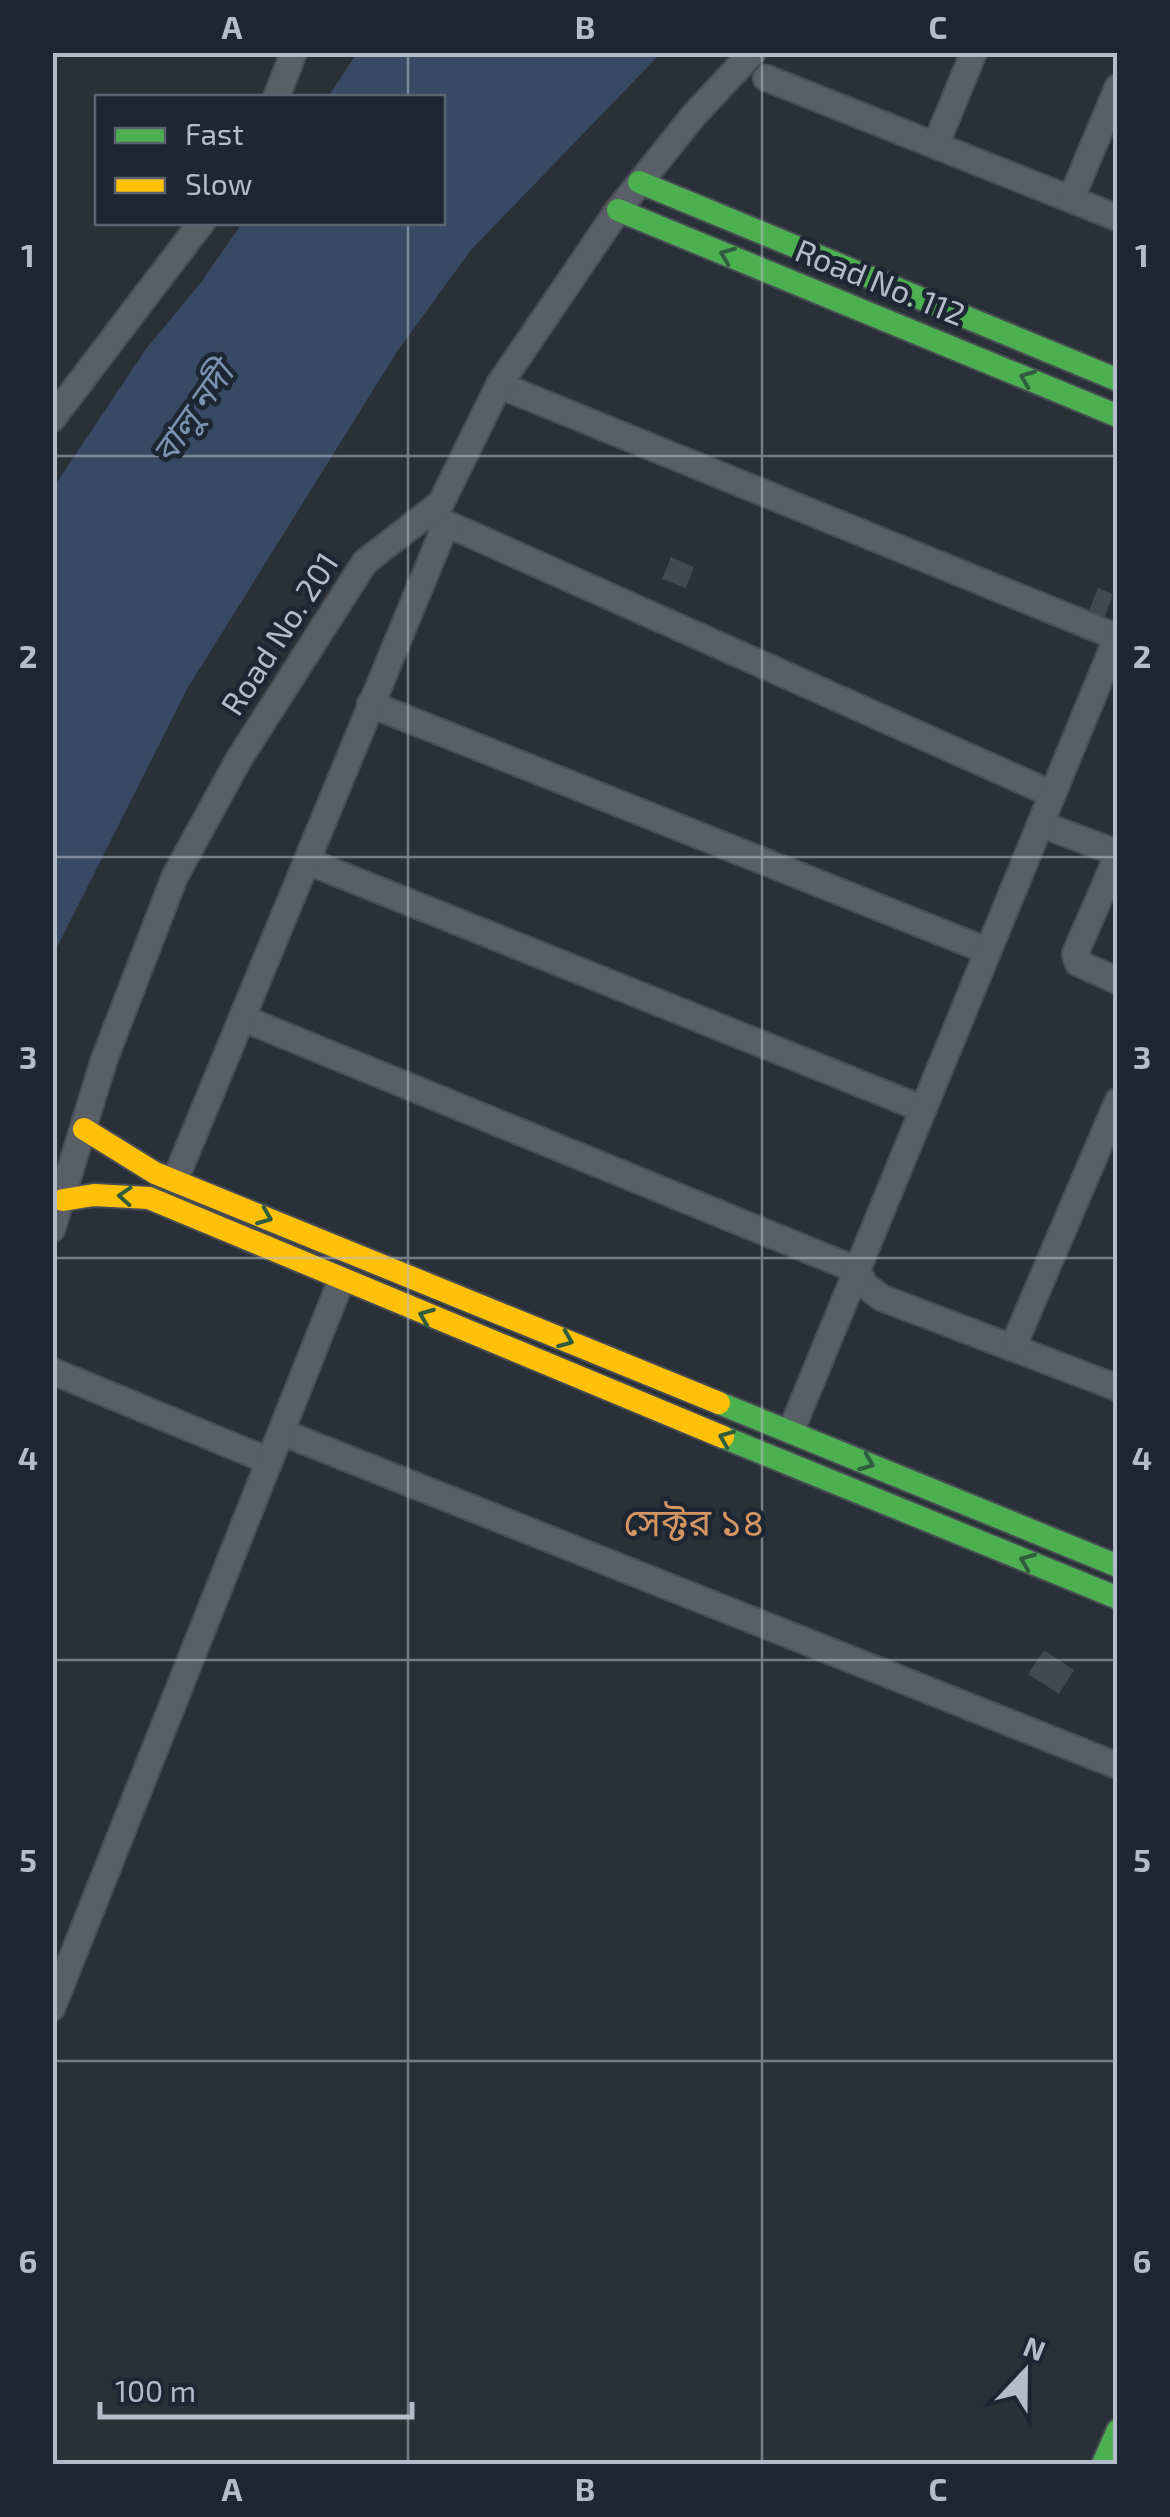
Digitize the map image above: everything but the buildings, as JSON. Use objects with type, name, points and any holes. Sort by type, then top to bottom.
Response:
[{"type":"street","points":[[277,95],[294,52]]},
{"type":"street","name":"Road No. 201","points":[[52,1229],[104,1060],[175,876],[239,758],[365,562],[406,528],[438,520],[499,386],[618,210],[753,52]]},
{"type":"street","points":[[936,144],[974,52]]},
{"type":"street","points":[[766,78],[1118,218]]},
{"type":"street","points":[[1071,199],[1118,86]]},
{"type":"street","name":"Road No. 112","points":[[640,182],[1118,380]]},
{"type":"street","name":"Road No. 112","points":[[618,210],[1118,416]]},
{"type":"street","points":[[52,419],[200,225]]},
{"type":"street","points":[[499,386],[1117,636],[790,1431]]},
{"type":"street","points":[[174,1180],[308,862],[438,520],[1052,794]]},
{"type":"street","points":[[370,704],[988,950]]},
{"type":"street","points":[[1040,824],[1118,854],[1075,954],[1078,963],[1118,981]]},
{"type":"street","points":[[308,862],[923,1108]]},
{"type":"street","points":[[242,1018],[856,1270],[864,1285],[882,1298],[1118,1388]]},
{"type":"street","points":[[1012,1347],[1118,1101]]},
{"type":"street","points":[[84,1129],[122,1156],[174,1180],[1118,1566]]},
{"type":"street","points":[[63,1200],[124,1194],[149,1198],[341,1281],[1118,1598]]},
{"type":"street","points":[[52,2008],[341,1281]]},
{"type":"street","points":[[52,1371],[269,1461]]},
{"type":"street","points":[[281,1432],[1118,1766]]},
{"type":"street","points":[[1104,2464],[1118,2430]]},
{"type":"water","name":"বালু নদী","points":[[357,53],[661,53],[471,250],[398,350],[187,689],[53,955],[53,488],[146,349],[202,281],[241,225],[445,225],[445,95],[329,95]]},
{"type":"traffic: fast","points":[[639,182],[1118,380]]},
{"type":"traffic: fast","points":[[618,210],[1118,416]]},
{"type":"traffic: fast","points":[[719,1403],[1118,1566]]},
{"type":"traffic: fast","points":[[723,1437],[1118,1598]]},
{"type":"traffic: fast","points":[[1103,2464],[1118,2430]]},
{"type":"traffic: slow","points":[[84,1129],[155,1173],[719,1403]]},
{"type":"traffic: slow","points":[[63,1200],[94,1195],[149,1198],[723,1437]]},
{"type":"district","name":"সেক্টর ১৪","points":[[694,1523]]}]
